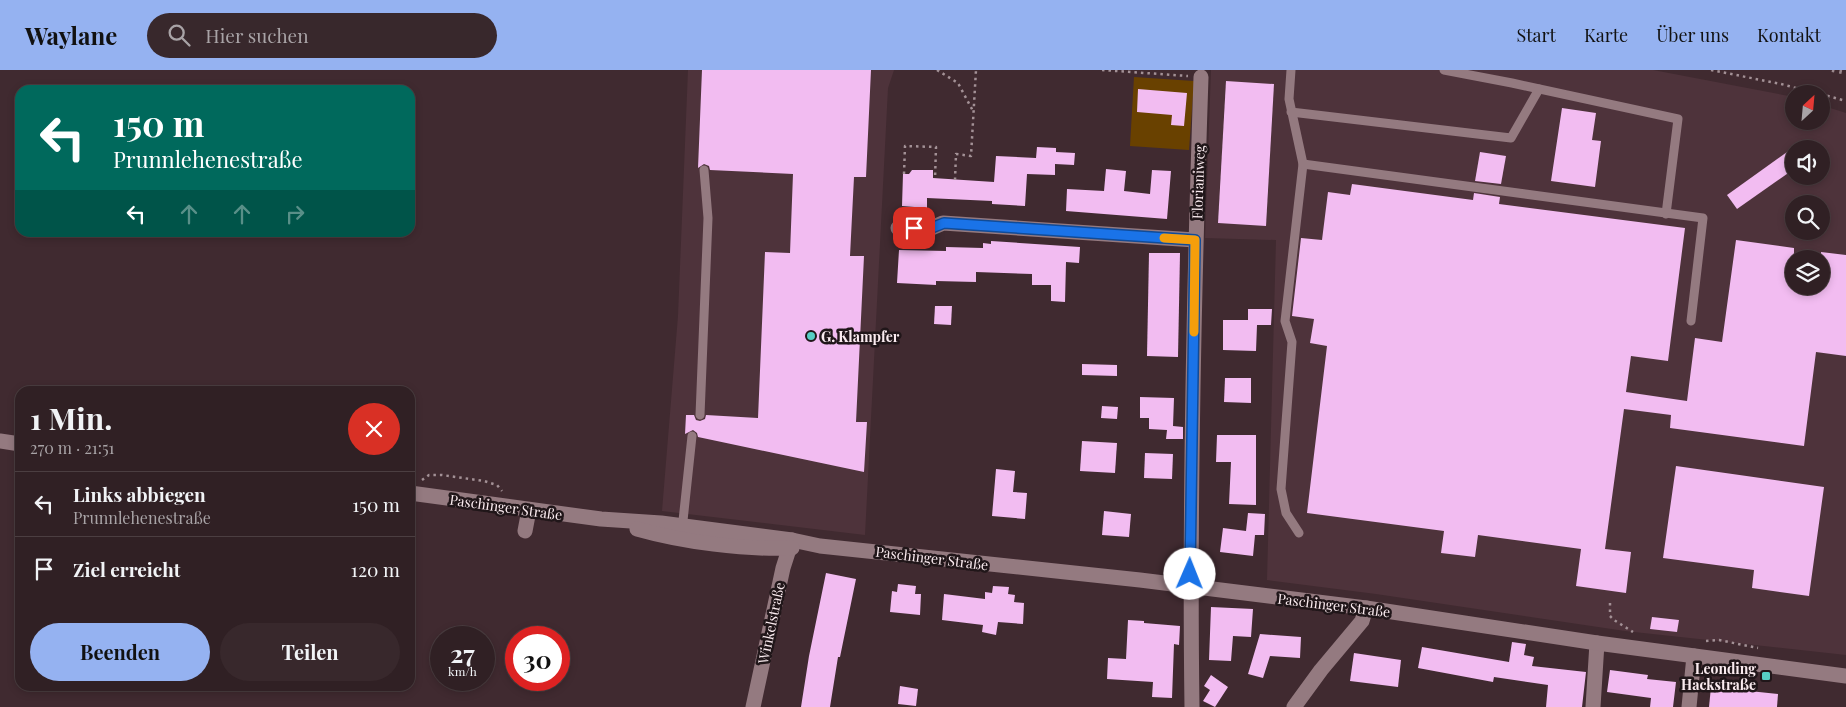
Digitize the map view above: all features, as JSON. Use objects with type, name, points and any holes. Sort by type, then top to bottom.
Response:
[{"type":"street","name":"Florianiweg","points":[[1191,587],[1195,240],[1201,77]]},
{"type":"street","points":[[898,228],[929,229],[944,223],[1195,240]]},
{"type":"street","points":[[0,441],[15,443]]},
{"type":"street","name":"Paschinger Straße","points":[[415,488],[510,507],[601,520],[641,530],[682,532],[820,546],[1366,608],[1597,643],[1846,676]]},
{"type":"street","points":[[525,531],[529,510]]},
{"type":"street","name":"Winkelstraße","points":[[753,707],[783,568],[791,544]]},
{"type":"street","points":[[1191,587],[1192,707]]},
{"type":"street","points":[[1294,707],[1362,620],[1366,608]]},
{"type":"street","points":[[1593,707],[1597,643]]},
{"type":"street","points":[[1690,707],[1694,656]]},
{"type":"lane","points":[[1291,70],[1289,99],[1303,164],[1285,321],[1292,342],[1281,489],[1286,513],[1299,533]]},
{"type":"lane","points":[[1444,70],[1678,119],[1666,214]]},
{"type":"lane","points":[[1291,112],[1511,138],[1539,89]]},
{"type":"lane","points":[[1303,164],[1703,218],[1691,321]]},
{"type":"lane","points":[[700,415],[708,218],[704,170]]},
{"type":"lane","points":[[682,532],[692,436]]},
{"type":"path","points":[[937,70],[958,84],[974,112]]},
{"type":"path","points":[[954,180],[956,154],[971,156],[976,70]]},
{"type":"path","points":[[1102,70],[1201,77]]},
{"type":"path","points":[[1711,70],[1785,85]]},
{"type":"path","points":[[1830,97],[1846,101]]},
{"type":"path","points":[[904,174],[905,146],[936,147],[935,179]]},
{"type":"path","points":[[415,487],[429,475],[484,481],[497,485],[505,494],[510,507]]},
{"type":"path","points":[[1610,603],[1610,616],[1633,632],[1632,647]]},
{"type":"shaded area","points":[[688,70],[894,70],[888,88],[865,535],[662,511],[678,316]]},
{"type":"shaded area","points":[[1211,70],[1653,70],[1785,95],[1785,130],[1830,130],[1830,108],[1846,113],[1846,655],[1625,631],[1376,594],[1267,580],[1276,240],[1205,238]]},
{"type":"shaded area","points":[[1134,77],[1194,81],[1189,150],[1130,146]]},
{"type":"building","name":"G. Klampfer","points":[[702,70],[871,70],[866,177],[854,177],[850,256],[864,256],[856,422],[867,422],[864,472],[698,437],[697,433],[693,430],[685,434],[686,415],[694,415],[696,420],[700,421],[705,419],[706,415],[758,418],[765,252],[790,253],[793,174],[710,170],[709,166],[704,164],[698,168]]},
{"type":"building","points":[[1226,81],[1274,84],[1266,226],[1218,223]]},
{"type":"building","points":[[1138,89],[1187,93],[1184,126],[1171,125],[1172,115],[1137,112]]},
{"type":"building","points":[[1562,108],[1596,113],[1592,140],[1601,141],[1595,187],[1551,181]]},
{"type":"building","points":[[1037,147],[1056,148],[1056,152],[1075,153],[1074,165],[1055,164],[1055,175],[1027,174],[1025,206],[992,204],[992,201],[927,198],[927,208],[902,206],[903,174],[909,174],[912,170],[933,170],[933,178],[994,182],[996,156],[1036,158]]},
{"type":"building","points":[[1480,152],[1506,156],[1501,184],[1475,181]]},
{"type":"building","points":[[1785,153],[1785,175],[1737,209],[1727,195]]},
{"type":"building","points":[[1106,169],[1126,171],[1124,191],[1150,194],[1152,170],[1171,171],[1167,219],[1066,211],[1067,189],[1104,191]]},
{"type":"building","points":[[1352,184],[1473,200],[1474,193],[1500,197],[1499,204],[1685,228],[1668,361],[1631,356],[1626,392],[1687,401],[1695,338],[1722,342],[1736,240],[1794,248],[1794,250],[1785,250],[1785,295],[1830,295],[1830,253],[1846,255],[1846,356],[1816,352],[1804,446],[1670,428],[1671,415],[1624,409],[1605,549],[1631,552],[1626,593],[1576,586],[1581,549],[1478,535],[1475,557],[1441,553],[1444,531],[1307,513],[1327,346],[1310,343],[1314,319],[1292,316],[1301,238],[1322,240],[1328,192],[1350,195]]},
{"type":"building","points":[[991,241],[1080,247],[1079,263],[1066,262],[1065,302],[1051,301],[1051,285],[1032,285],[1032,274],[976,272],[976,282],[936,281],[936,285],[897,283],[899,250],[946,251],[946,247],[983,248],[983,243],[991,244]]},
{"type":"building","points":[[1149,253],[1180,253],[1178,357],[1147,356]]},
{"type":"building","points":[[935,306],[952,306],[951,325],[934,324]]},
{"type":"building","points":[[1248,309],[1272,309],[1271,325],[1257,325],[1256,351],[1223,350],[1223,320],[1248,320]]},
{"type":"building","points":[[1082,364],[1117,365],[1117,376],[1082,375]]},
{"type":"building","points":[[1225,378],[1251,378],[1251,403],[1224,402]]},
{"type":"building","points":[[1140,397],[1174,398],[1173,426],[1183,427],[1183,439],[1166,439],[1167,430],[1149,429],[1149,418],[1140,418]]},
{"type":"building","points":[[1102,406],[1118,407],[1117,419],[1101,418]]},
{"type":"building","points":[[1217,435],[1256,435],[1256,505],[1229,504],[1231,462],[1216,462]]},
{"type":"building","points":[[1082,441],[1117,443],[1115,473],[1080,471]]},
{"type":"building","points":[[1145,453],[1173,454],[1172,479],[1144,478]]},
{"type":"building","points":[[1676,466],[1824,487],[1809,596],[1752,588],[1754,570],[1663,558]]},
{"type":"building","points":[[996,469],[1015,471],[1013,492],[1027,493],[1025,519],[992,516]]},
{"type":"building","points":[[1104,511],[1131,514],[1129,537],[1102,535]]},
{"type":"building","points":[[1248,513],[1265,514],[1264,535],[1255,535],[1253,556],[1220,552],[1223,528],[1246,531]]},
{"type":"building","points":[[826,573],[856,579],[840,657],[838,657],[830,707],[801,707],[809,656]]},
{"type":"building","points":[[898,584],[916,586],[915,594],[921,594],[920,615],[890,612],[892,591],[897,592]]},
{"type":"building","points":[[993,586],[1009,587],[1008,594],[1015,595],[1014,602],[1024,603],[1023,624],[998,622],[996,635],[982,632],[983,625],[942,620],[944,594],[985,599],[985,592],[992,593]]},
{"type":"building","points":[[1211,607],[1253,609],[1251,637],[1233,636],[1231,661],[1209,660]]},
{"type":"building","points":[[1652,617],[1679,620],[1677,632],[1650,629]]},
{"type":"building","points":[[1128,620],[1180,626],[1179,645],[1174,644],[1172,698],[1152,697],[1153,682],[1107,679],[1108,658],[1126,659]]},
{"type":"building","points":[[1260,634],[1301,637],[1300,658],[1270,656],[1263,678],[1248,674]]},
{"type":"building","points":[[1512,642],[1526,644],[1524,655],[1534,657],[1532,666],[1586,672],[1582,707],[1546,707],[1548,685],[1494,677],[1493,682],[1418,668],[1422,647],[1509,662]]},
{"type":"building","points":[[1354,653],[1401,660],[1398,687],[1350,681]]},
{"type":"building","points":[[1610,670],[1648,675],[1647,679],[1676,682],[1673,707],[1650,707],[1651,698],[1607,692]]},
{"type":"building","points":[[1211,675],[1228,687],[1215,707],[1203,701],[1210,690],[1204,686]]},
{"type":"building","points":[[900,686],[918,689],[916,706],[898,704]]},
{"type":"building","points":[[1711,687],[1778,694],[1777,707],[1709,707]]},
{"type":"railway","points":[[1832,70],[1846,73]]},
{"type":"slow traffic","points":[[1164,238],[1195,240],[1194,332]]},
{"type":"place","name":"G. Klampfer","points":[[811,336]]},
{"type":"place","name":"Leonding Hackstraße","points":[[1766,676]]},
{"type":"route","points":[[914,228],[929,229],[944,223],[1195,240],[1190,574]]}]
